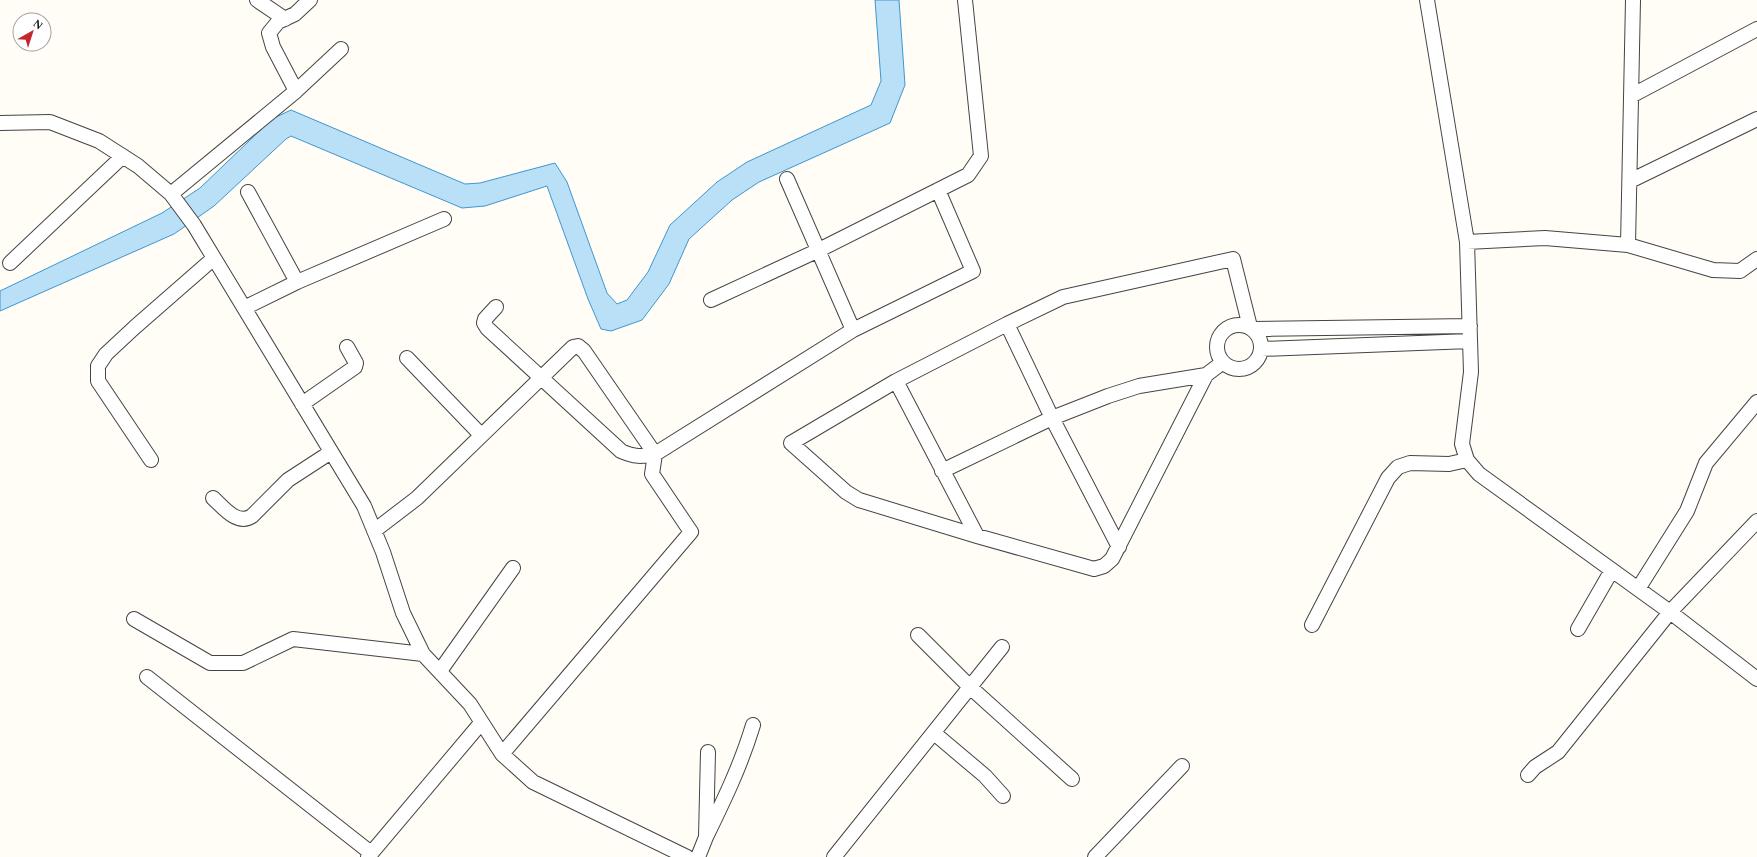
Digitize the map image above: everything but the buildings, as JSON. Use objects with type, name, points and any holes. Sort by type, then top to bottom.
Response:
[{"type":"street","points":[[257,0],[285,19]]},
{"type":"street","points":[[296,91],[273,46],[269,33],[278,22],[295,14],[310,0]]},
{"type":"street","points":[[711,300],[819,250],[968,175],[981,156],[965,0]]},
{"type":"street","points":[[1427,0],[1468,242],[1471,372],[1462,444],[1467,460],[1479,474],[1670,612],[1757,679]]},
{"type":"street","points":[[1628,245],[1633,0]]},
{"type":"street","points":[[1631,96],[1757,29]]},
{"type":"street","points":[[174,197],[296,91],[341,49]]},
{"type":"street","points":[[1630,181],[1757,120]]},
{"type":"street","points":[[0,123],[50,122],[99,141],[123,156],[174,197],[194,225],[364,506],[383,552],[403,613],[423,654],[470,704],[502,754],[533,782],[687,857]]},
{"type":"street","points":[[10,263],[123,156]]},
{"type":"street","points":[[787,178],[853,330]]},
{"type":"street","points":[[496,307],[485,319],[484,323],[540,378],[621,451],[631,456],[640,457],[655,454],[853,330],[973,271],[938,190]]},
{"type":"street","points":[[248,192],[297,282]]},
{"type":"street","points":[[244,308],[297,282],[444,219]]},
{"type":"street","points":[[1468,242],[1545,238],[1628,245],[1712,270],[1740,271],[1757,259]]},
{"type":"street","points":[[151,460],[98,381],[98,366],[106,354],[135,326],[214,258]]},
{"type":"street","points":[[1223,362],[1206,375],[1112,559],[1104,566],[1094,570],[859,500],[846,492],[791,443],[896,381],[1063,297],[1233,259],[1252,328],[1260,339],[1261,349],[1257,361],[1251,366],[1244,369],[1229,367],[1223,362],[1217,351],[1217,343],[1219,336],[1223,331],[1236,325],[1252,328],[1470,326]]},
{"type":"street","points":[[1007,324],[1052,418],[1119,547]]},
{"type":"street","points":[[1261,349],[1470,341]]},
{"type":"street","points":[[374,531],[417,498],[573,346],[581,348],[655,454],[652,474],[691,532],[502,754]]},
{"type":"street","points":[[302,404],[355,367],[356,362],[347,347]]},
{"type":"street","points":[[407,358],[481,436]]},
{"type":"street","points":[[942,471],[1052,418],[1108,396],[1139,386],[1206,375]]},
{"type":"street","points":[[896,381],[977,536]]},
{"type":"street","points":[[1638,589],[1687,511],[1706,463],[1757,402]]},
{"type":"street","points":[[213,498],[236,517],[246,519],[252,516],[288,480],[331,452]]},
{"type":"street","points":[[1312,625],[1388,478],[1398,467],[1410,463],[1449,464],[1467,460]]},
{"type":"street","points":[[1528,775],[1535,767],[1558,752],[1670,612],[1757,521]]},
{"type":"street","points":[[440,671],[513,568]]},
{"type":"street","points":[[1578,629],[1612,570]]},
{"type":"street","points":[[134,619],[210,663],[243,663],[293,639],[423,654]]},
{"type":"street","points":[[918,635],[970,687],[1072,779]]},
{"type":"street","points":[[834,857],[1002,647]]},
{"type":"street","points":[[147,677],[369,855],[481,723]]},
{"type":"street","points":[[698,857],[735,776],[753,725]]},
{"type":"street","points":[[934,733],[985,776],[1003,796]]},
{"type":"street","points":[[706,837],[708,752]]},
{"type":"street","points":[[1095,857],[1182,766]]},
{"type":"water","points":[[875,0],[899,0],[905,85],[890,123],[759,182],[732,200],[689,239],[669,284],[642,320],[611,331],[601,329],[588,299],[547,186],[485,206],[462,208],[291,136],[214,206],[174,234],[0,311],[0,291],[162,213],[200,188],[272,119],[291,110],[465,184],[480,183],[555,163],[567,182],[607,293],[617,304],[627,300],[648,272],[670,225],[717,182],[747,162],[871,105],[881,81]]}]
